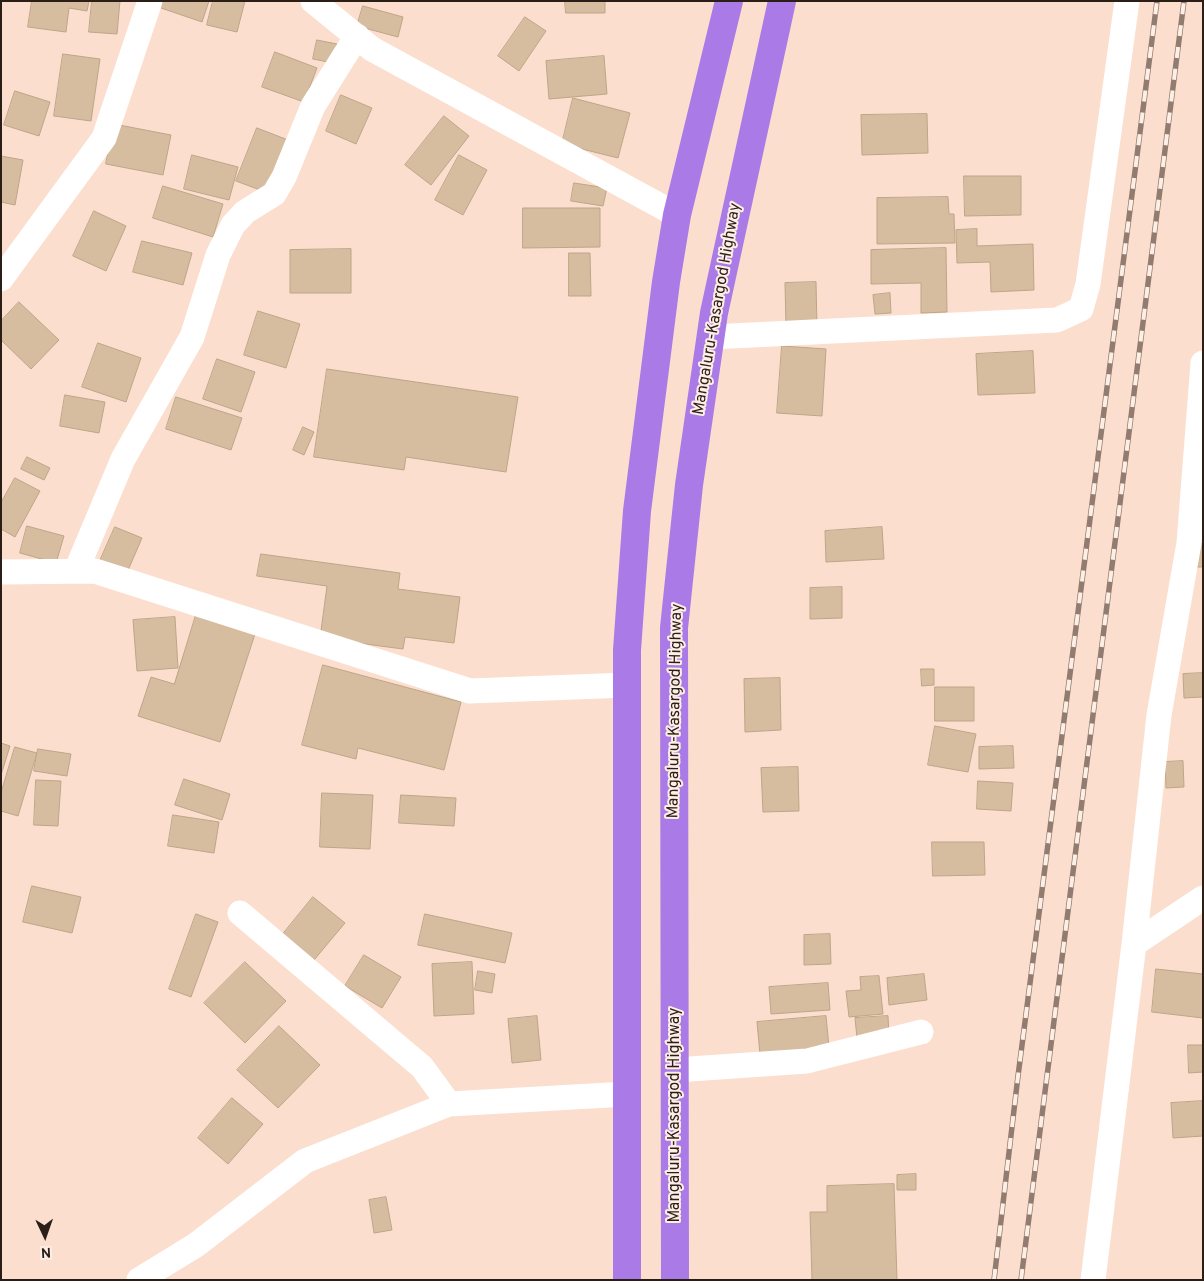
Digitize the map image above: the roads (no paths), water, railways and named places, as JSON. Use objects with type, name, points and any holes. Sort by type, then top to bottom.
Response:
[{"type":"highway","points":[[627,1280],[627,650],[637,511],[666,282],[677,216],[728,1]]},
{"type":"highway","name":"Mangaluru-Kasargod Highway","points":[[675,1280],[674,628],[689,485],[711,337],[739,189],[782,1]]},
{"type":"street","points":[[1,279],[104,138],[150,1]]},
{"type":"street","points":[[313,1],[372,48],[677,216]]},
{"type":"street","points":[[711,337],[1057,320],[1081,309],[1088,284],[1127,1]]},
{"type":"street","points":[[76,571],[124,459],[192,337],[218,255],[233,225],[245,212],[274,194],[284,177],[313,106],[357,36]]},
{"type":"street","points":[[1093,1280],[1134,944],[1159,715],[1189,542],[1203,364]]},
{"type":"street","points":[[1,572],[95,571],[470,691],[628,685]]},
{"type":"street","points":[[1134,944],[1203,898]]},
{"type":"street","points":[[240,913],[422,1067],[449,1104]]},
{"type":"street","points":[[676,1070],[807,1061],[921,1032]]},
{"type":"street","points":[[139,1280],[196,1245],[305,1161],[449,1104],[626,1094]]},
{"type":"railway","points":[[994,1280],[1018,1076],[1157,1]]},
{"type":"railway","points":[[1021,1280],[1184,1]]}]
